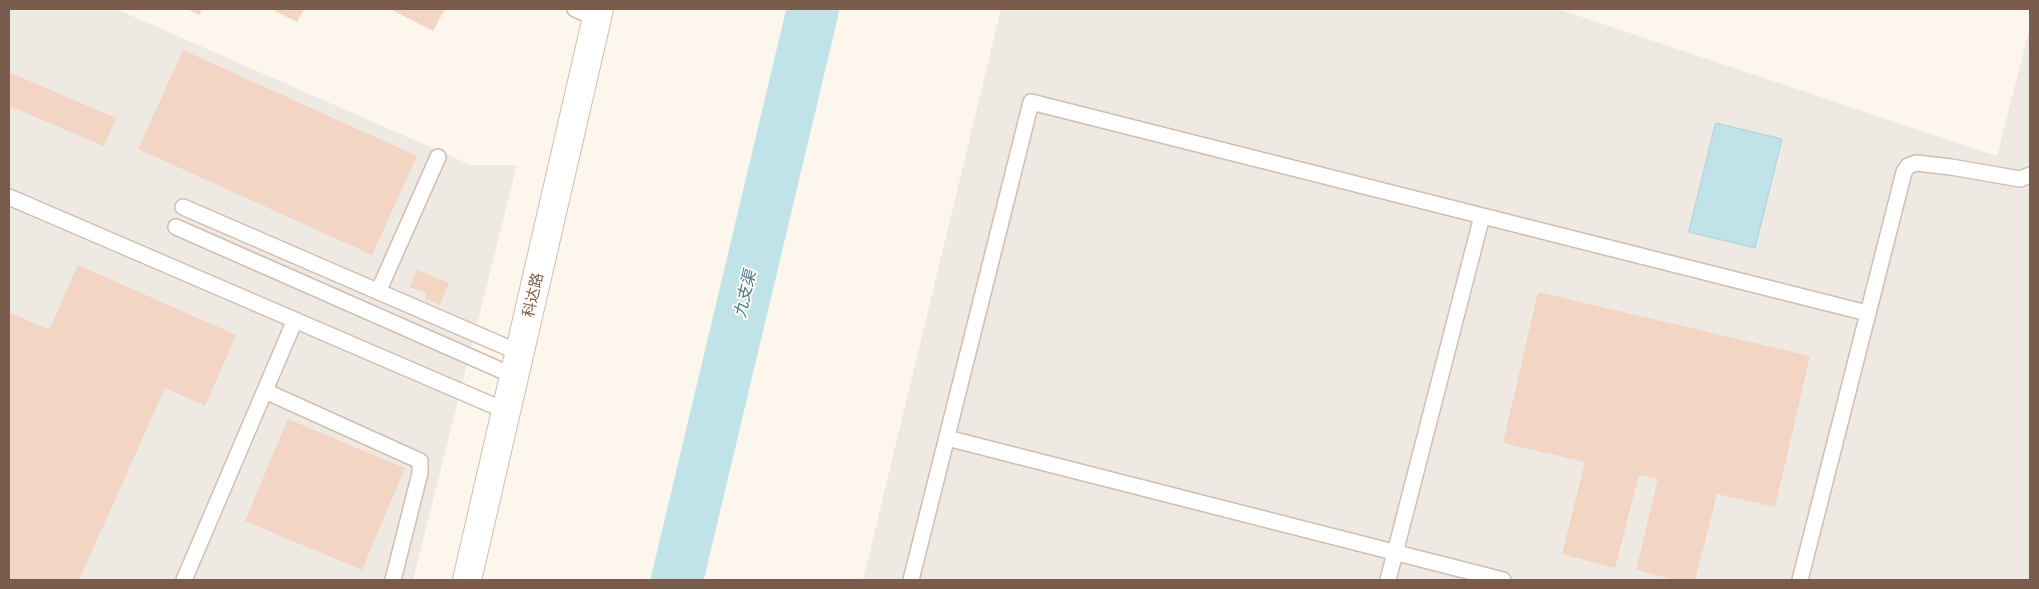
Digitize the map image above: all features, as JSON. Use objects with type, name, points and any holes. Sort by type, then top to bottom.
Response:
[{"type":"street","name":"科达路","points":[[467,580],[517,364],[590,12]]},
{"type":"lane","points":[[911,580],[1031,102],[1867,313]]},
{"type":"lane","points":[[378,292],[438,157]]},
{"type":"lane","points":[[1800,580],[1904,172],[1908,166],[1916,164],[1950,167],[2020,179],[2030,175]]},
{"type":"lane","points":[[9,197],[506,411]]},
{"type":"lane","points":[[183,208],[378,292],[517,364]]},
{"type":"lane","points":[[1388,580],[1482,216]]},
{"type":"lane","points":[[176,227],[517,364]]},
{"type":"lane","points":[[184,580],[295,320]]},
{"type":"lane","points":[[265,391],[420,461],[420,473],[394,580]]},
{"type":"lane","points":[[947,438],[1503,580]]},
{"type":"shaded area","points":[[9,9],[116,9],[471,165],[517,165],[413,580],[9,580]]},
{"type":"shaded area","points":[[1001,9],[1558,9],[1997,156],[2030,27],[2030,580],[863,580]]},
{"type":"water","points":[[1716,123],[1782,139],[1755,248],[1689,232]]},
{"type":"building","points":[[187,9],[202,9],[199,15]]},
{"type":"building","points":[[271,9],[304,9],[297,22]]},
{"type":"building","points":[[390,9],[445,9],[433,31]]},
{"type":"building","points":[[183,50],[417,156],[372,255],[138,149]]},
{"type":"building","points":[[9,72],[116,118],[104,146],[9,106]]},
{"type":"building","points":[[78,265],[236,335],[205,406],[165,388],[79,580],[9,580],[9,312],[49,330]]},
{"type":"building","points":[[417,270],[449,283],[440,305],[425,299],[427,293],[410,287]]},
{"type":"building","points":[[1538,292],[1810,356],[1775,507],[1717,494],[1695,580],[1677,580],[1636,570],[1658,479],[1639,475],[1615,568],[1562,554],[1585,462],[1503,443]]},
{"type":"building","points":[[288,419],[405,468],[362,570],[245,521]]},
{"type":"waterway","name":"九支渠","points":[[677,580],[813,9]]}]
